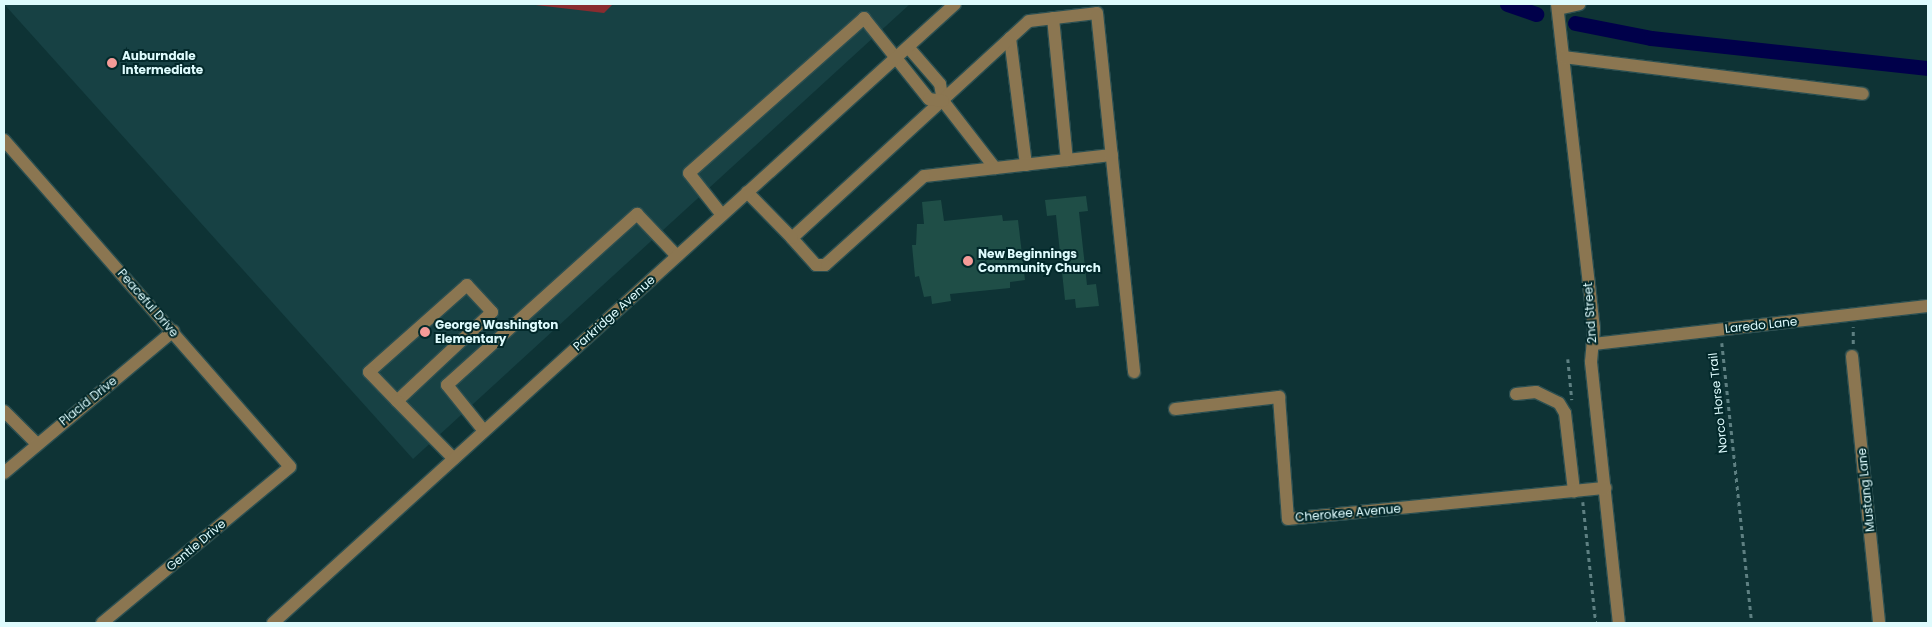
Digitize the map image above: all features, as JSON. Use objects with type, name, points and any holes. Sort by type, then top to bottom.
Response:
[{"type":"street","name":"Parkridge Avenue","points":[[273,623],[955,4]]},
{"type":"street","points":[[1558,7],[1579,4]]},
{"type":"street","name":"2nd Street","points":[[1558,7],[1594,344],[1591,362],[1619,623]]},
{"type":"street","points":[[792,238],[1028,21],[1097,13],[1134,372]]},
{"type":"street","points":[[722,214],[689,173],[864,18],[895,60],[929,99],[943,101]]},
{"type":"street","points":[[1053,18],[1067,160]]},
{"type":"street","points":[[1010,38],[1026,164]]},
{"type":"street","points":[[908,47],[940,84],[943,101],[995,168]]},
{"type":"street","points":[[1563,57],[1863,94]]},
{"type":"street","name":"Peaceful Drive","points":[[4,140],[290,467]]},
{"type":"street","points":[[747,192],[816,265],[825,265],[924,176],[1112,155]]},
{"type":"street","points":[[484,431],[447,385],[637,214],[677,256]]},
{"type":"street","points":[[397,401],[492,312],[467,285],[369,372],[397,401],[454,459]]},
{"type":"street","name":"Laredo Lane","points":[[1594,344],[1928,306]]},
{"type":"street","name":"Placid Drive","points":[[4,473],[36,443],[173,331]]},
{"type":"street","name":"Mustang Lane","points":[[1852,356],[1879,623]]},
{"type":"street","points":[[1516,394],[1536,392],[1559,403],[1565,413],[1574,491]]},
{"type":"street","name":"Cherokee Avenue","points":[[1174,409],[1279,397],[1288,519],[1605,488]]},
{"type":"street","points":[[4,411],[36,443]]},
{"type":"street","name":"Gentle Drive","points":[[102,623],[290,467]]},
{"type":"path","points":[[1844,328],[1853,327],[1852,356]]},
{"type":"path","name":"Norco Horse Trail","points":[[1730,339],[1720,343],[1752,623]]},
{"type":"shaded area","name":"George Washington Elementary","points":[[4,4],[910,4],[413,459]]},
{"type":"shaded area","points":[[527,4],[613,4],[604,13]]},
{"type":"building","name":"New Beginnings Community Church","points":[[1086,196],[1088,211],[1079,212],[1087,285],[1096,284],[1099,306],[1076,308],[1075,299],[1065,300],[1056,215],[1047,216],[1045,200]]},
{"type":"building","name":"New Beginnings Community Church","points":[[941,200],[944,221],[1002,215],[1003,221],[1018,220],[1025,280],[1010,282],[1010,288],[950,294],[951,301],[932,304],[931,296],[924,297],[919,276],[915,277],[912,245],[916,245],[917,224],[924,224],[922,202]]},
{"type":"waterway","points":[[1507,4],[1536,14]]},
{"type":"waterway","points":[[1575,23],[1651,38],[1928,68]]},
{"type":"place","name":"Auburndale Intermediate","points":[[112,63]]},
{"type":"place","name":"New Beginnings Community Church","points":[[968,261]]},
{"type":"place","name":"George Washington Elementary","points":[[425,332]]}]
